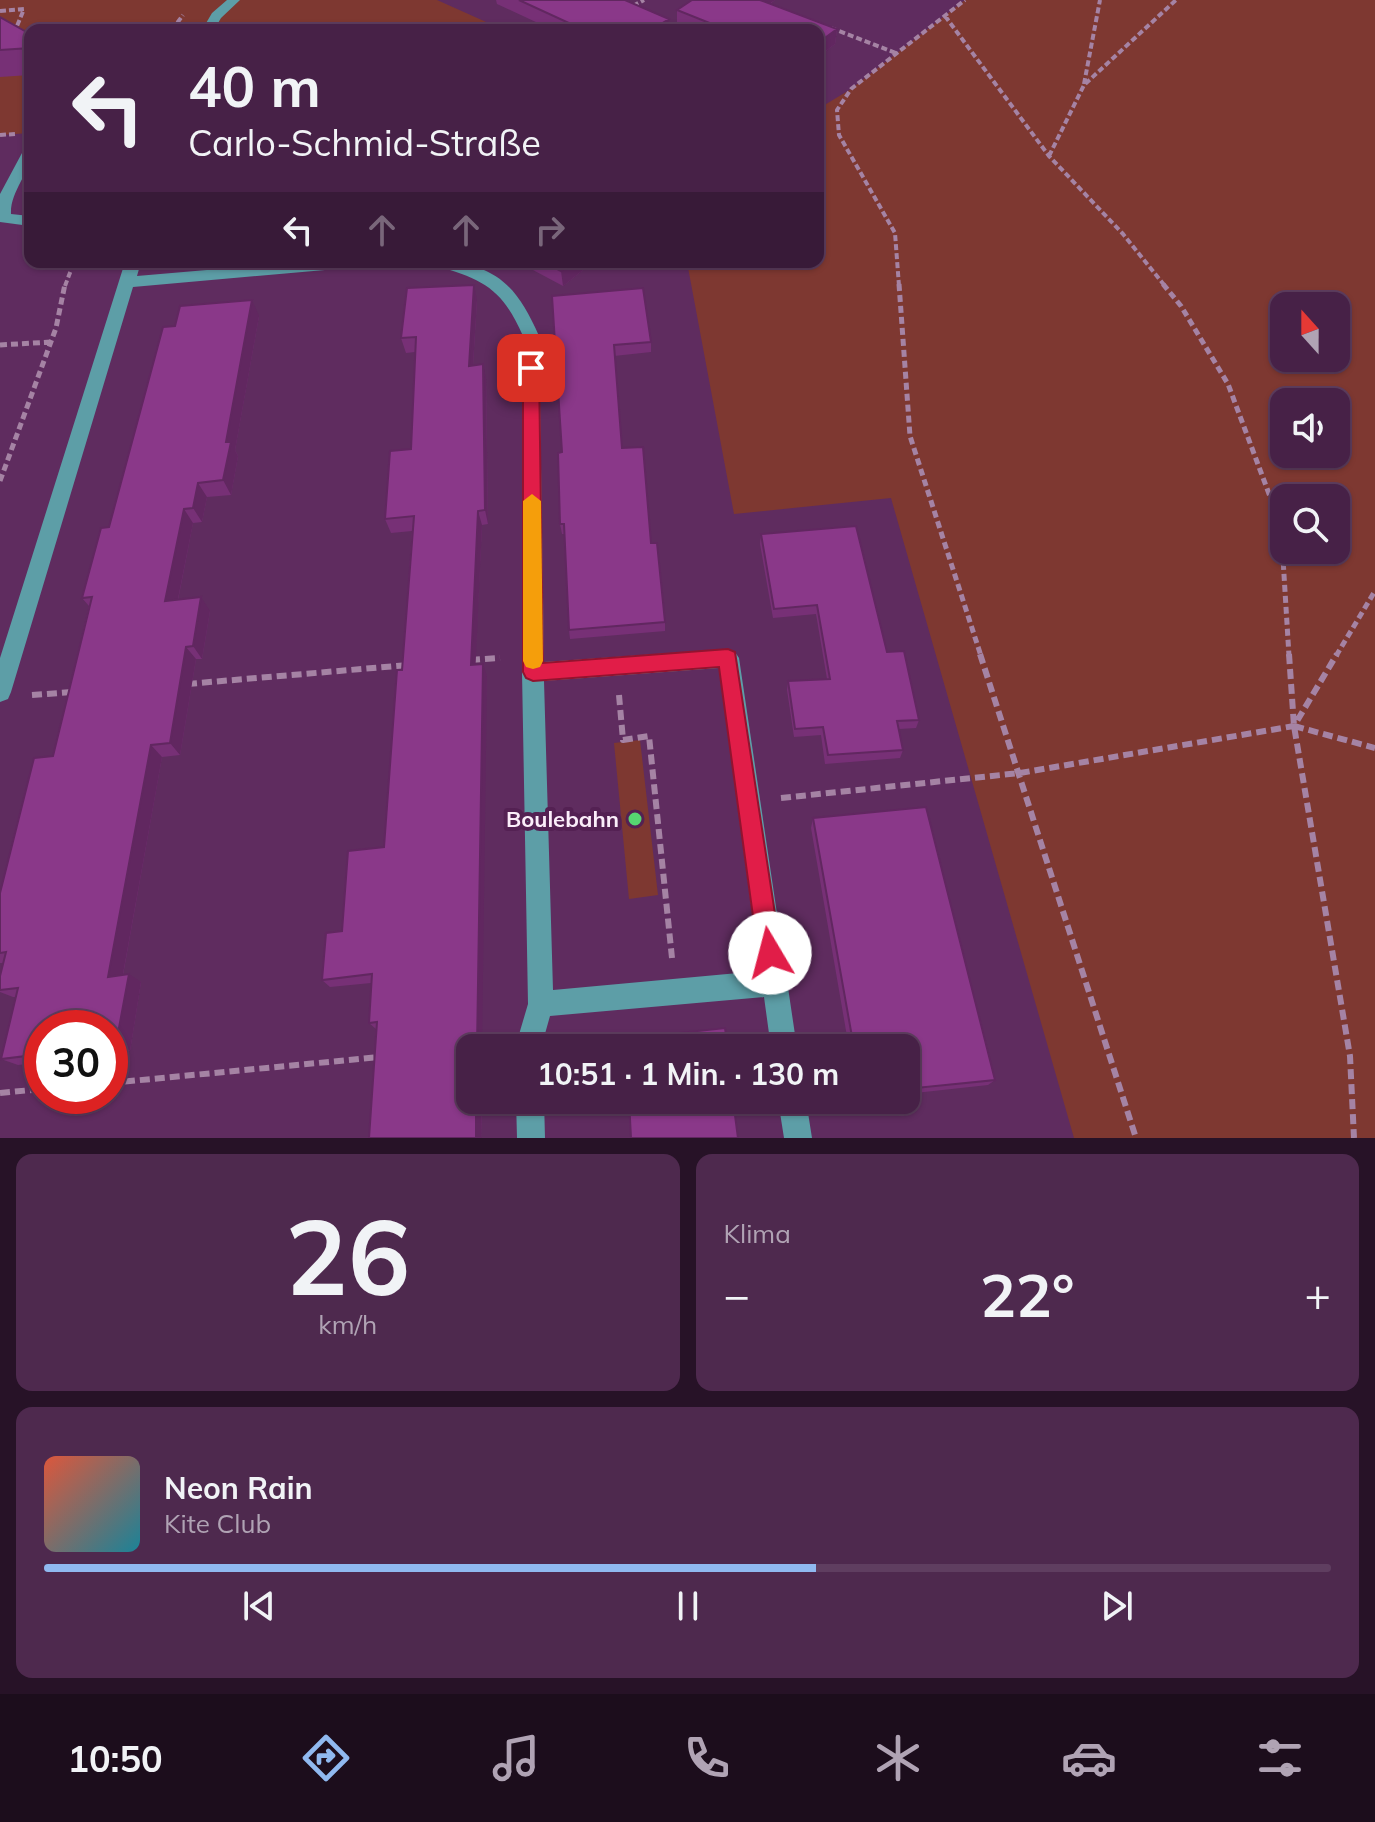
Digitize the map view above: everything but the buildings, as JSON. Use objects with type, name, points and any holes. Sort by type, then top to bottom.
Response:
[{"type":"street","points":[[211,24],[234,0]]},
{"type":"street","points":[[24,162],[3,203],[4,218],[24,221]]},
{"type":"street","points":[[0,692],[131,268]]},
{"type":"street","points":[[127,282],[210,268]]},
{"type":"street","points":[[468,268],[500,284],[519,305],[531,336],[533,664],[541,1004],[532,1034]]},
{"type":"street","points":[[533,664],[616,666],[728,658],[782,1034]]},
{"type":"street","points":[[541,1004],[774,983]]},
{"type":"street","points":[[530,1114],[531,1138]]},
{"type":"street","points":[[794,1114],[798,1138]]},
{"type":"path","points":[[623,12],[644,0]]},
{"type":"path","points":[[965,0],[844,96],[833,118],[839,135],[895,233],[910,436],[1136,1138]]},
{"type":"path","points":[[1049,156],[1084,85],[1100,0]]},
{"type":"path","points":[[1084,85],[1176,0]]},
{"type":"path","points":[[0,11],[24,9],[13,31],[22,35]]},
{"type":"path","points":[[945,16],[1049,156],[1123,234],[1181,306],[1228,384],[1281,526],[1294,726],[1350,1056],[1354,1138]]},
{"type":"path","points":[[824,25],[897,54]]},
{"type":"path","points":[[0,481],[51,342],[72,268]]},
{"type":"path","points":[[0,345],[51,342]]},
{"type":"path","points":[[1294,726],[1375,591]]},
{"type":"path","points":[[454,661],[533,664]]},
{"type":"path","points":[[174,685],[423,664]]},
{"type":"path","points":[[616,666],[623,740],[649,736],[675,991]]},
{"type":"path","points":[[43,694],[84,692]]},
{"type":"path","points":[[748,802],[1020,773],[1294,726],[1375,748]]},
{"type":"path","points":[[128,1081],[395,1055]]},
{"type":"path","points":[[0,1093],[24,1091]]},
{"type":"shaded area","points":[[0,0],[437,0],[491,24],[24,24],[24,133],[0,135]]},
{"type":"shaded area","points":[[965,0],[1375,0],[1375,1138],[1074,1138],[891,498],[734,514],[688,268],[824,268],[824,105],[851,89]]},
{"type":"shaded area","name":"Boulebahn","points":[[640,740],[658,895],[629,899],[614,743]]},
{"type":"slow traffic","points":[[532,501],[533,661]]},
{"type":"place","name":"Boulebahn","points":[[635,819]]},
{"type":"route","points":[[531,368],[533,672],[728,658],[770,953]]}]
